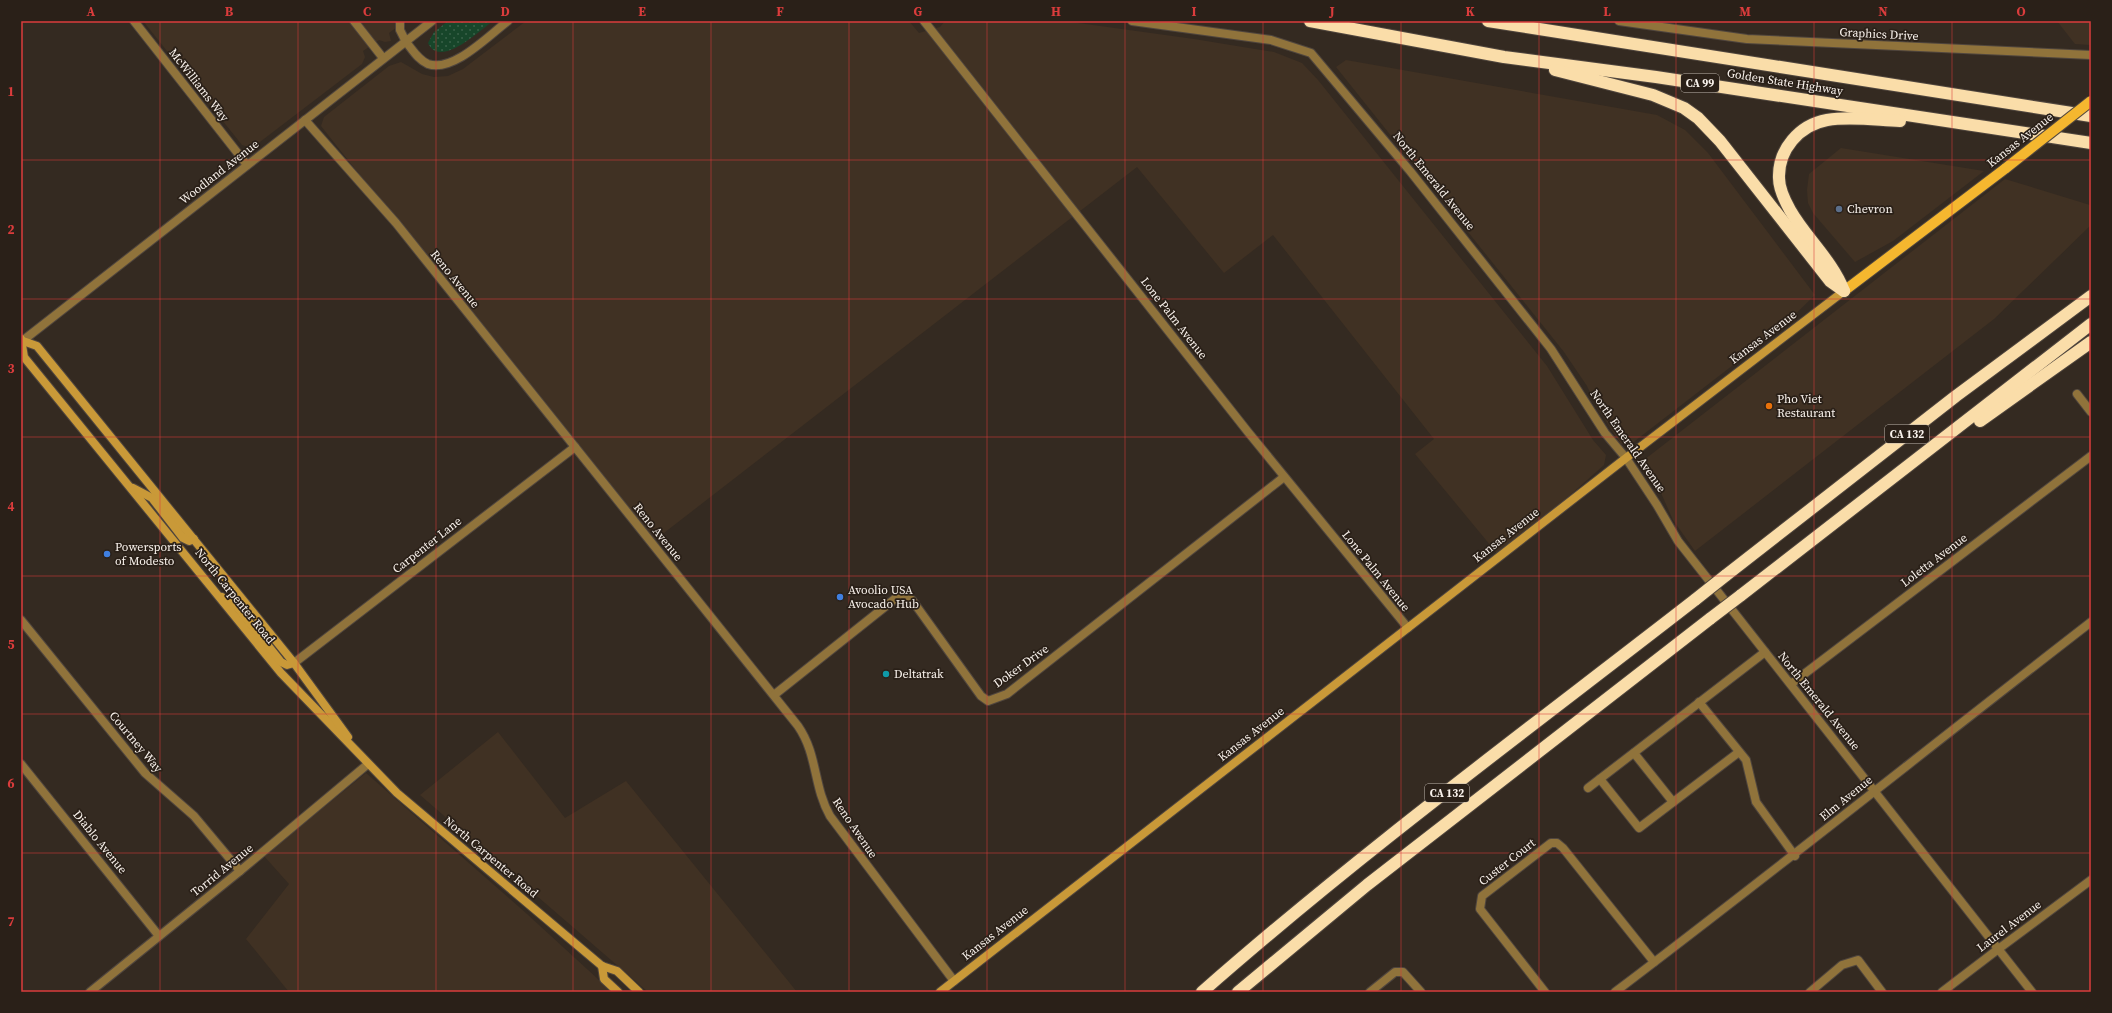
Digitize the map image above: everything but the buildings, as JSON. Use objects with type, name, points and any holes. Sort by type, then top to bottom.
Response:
[{"type":"highway","name":"Golden State Highway","points":[[1310,21],[1504,57],[1656,77],[2091,143]]},
{"type":"highway","name":"Golden State Highway","points":[[1488,21],[2090,116]]},
{"type":"highway","points":[[1504,57],[1653,95],[1684,108],[1711,129],[1830,281],[1844,291]]},
{"type":"highway","points":[[1844,291],[1838,276],[1791,211],[1783,194],[1779,180],[1780,163],[1790,142],[1800,132],[1812,124],[1826,120],[1952,122]]},
{"type":"highway","name":"CA 132","points":[[1202,992],[1268,935],[1352,867],[1956,396],[2091,296]]},
{"type":"highway","points":[[1840,520],[2091,324]]},
{"type":"highway","name":"CA 132","points":[[1238,992],[1367,885],[1711,618],[1840,520],[2091,342]]},
{"type":"main road","name":"Kansas Avenue","points":[[940,992],[1626,458],[2091,102]]},
{"type":"main road","name":"North Carpenter Road","points":[[368,764],[294,663],[37,346],[22,341],[24,357],[281,673],[368,764],[397,793],[602,966],[617,971],[640,992]]},
{"type":"main road","points":[[129,486],[152,498],[183,538],[189,541],[194,539]]},
{"type":"main road","points":[[217,593],[237,607],[281,662],[287,665],[294,663]]},
{"type":"main road","name":"North Carpenter Road","points":[[602,966],[604,979],[618,992]]},
{"type":"street","name":"McWilliams Way","points":[[134,21],[246,165]]},
{"type":"street","points":[[354,21],[384,58]]},
{"type":"street","points":[[400,21],[400,30],[406,42],[421,60],[428,64],[443,65],[459,59],[508,21]]},
{"type":"street","name":"Woodland Avenue","points":[[22,341],[432,21]]},
{"type":"street","name":"Lone Palm Avenue","points":[[924,21],[1284,477],[1408,628]]},
{"type":"street","name":"North Emerald Avenue","points":[[1132,21],[1271,40],[1311,53],[1419,181],[1551,348],[1606,433],[1626,458],[1657,505],[1678,541],[1764,652],[1875,790],[2032,992]]},
{"type":"street","name":"Graphics Drive","points":[[1619,21],[1748,39],[2091,56]]},
{"type":"street","name":"Reno Avenue","points":[[305,120],[396,223],[798,726],[810,745],[820,794],[830,816],[954,981]]},
{"type":"street","points":[[2077,394],[2091,412]]},
{"type":"street","name":"Carpenter Lane","points":[[294,663],[574,447]]},
{"type":"street","name":"Loletta Avenue","points":[[1791,684],[2091,456]]},
{"type":"street","name":"Doker Drive","points":[[774,695],[896,598],[905,596],[912,600],[981,696],[988,700],[996,699],[1007,694],[1284,477]]},
{"type":"street","name":"Courtney Way","points":[[21,620],[145,773],[194,816],[240,872]]},
{"type":"street","name":"Elm Avenue","points":[[1615,992],[1794,856],[1875,790],[2091,622]]},
{"type":"street","points":[[1588,788],[1764,652]]},
{"type":"street","points":[[1699,702],[1746,760],[1756,802],[1794,856]]},
{"type":"street","points":[[1600,779],[1639,828],[1739,752]]},
{"type":"street","points":[[1634,753],[1673,802]]},
{"type":"street","name":"Diablo Avenue","points":[[21,764],[159,936]]},
{"type":"street","name":"Torrid Avenue","points":[[90,992],[240,872],[368,764]]},
{"type":"street","name":"Custer Court","points":[[1545,992],[1480,909],[1480,903],[1482,896],[1551,843],[1557,843],[1563,848],[1654,962]]},
{"type":"street","name":"Laurel Avenue","points":[[1942,992],[2091,880]]},
{"type":"street","points":[[1810,992],[1842,965],[1858,960],[1882,992]]},
{"type":"street","points":[[1370,992],[1395,972],[1403,972],[1420,992]]},
{"type":"shaded area","points":[[143,21],[405,21],[389,33],[391,41],[385,42],[379,40],[363,51],[365,57],[362,64],[252,148],[242,145]]},
{"type":"shaded area","points":[[526,21],[909,21],[919,33],[940,27],[945,21],[1064,21],[1274,52],[1302,63],[1318,80],[1547,366],[1593,440],[1606,455],[1604,465],[1500,557],[1415,454],[1434,439],[1273,235],[1224,273],[1137,167],[651,543],[321,126],[324,117],[389,66],[401,62],[422,74],[434,77],[448,76],[463,69]]},
{"type":"shaded area","points":[[2057,21],[2091,21],[2091,45],[2075,44]]},
{"type":"shaded area","points":[[1346,60],[1657,115],[1685,130],[1708,153],[1815,295],[1781,328],[1631,444],[1621,444],[1597,407],[1587,386],[1564,352],[1336,67]]},
{"type":"shaded area","points":[[1841,148],[1984,171],[1893,241],[1855,262],[1813,213],[1808,203],[1807,190],[1809,174]]},
{"type":"shaded area","points":[[2005,179],[2090,205],[2090,226],[1994,319],[1695,551],[1673,520],[1661,493],[1643,470],[1644,460]]},
{"type":"shaded area","points":[[498,732],[565,818],[626,781],[797,992],[648,992],[420,795]]},
{"type":"shaded area","points":[[366,773],[527,914],[612,992],[289,992],[246,939],[289,884],[264,856]]},
{"type":"green space","points":[[448,21],[493,21],[460,46],[441,52],[434,50],[428,43],[434,32]]},
{"type":"place","name":"Chevron","points":[[1839,209]]},
{"type":"place","name":"Pho Viet Restaurant","points":[[1769,406]]},
{"type":"place","name":"Powersports of Modesto","points":[[107,554]]},
{"type":"place","name":"Avoolio USA Avocado Hub","points":[[840,597]]},
{"type":"place","name":"Deltatrak","points":[[886,674]]}]
